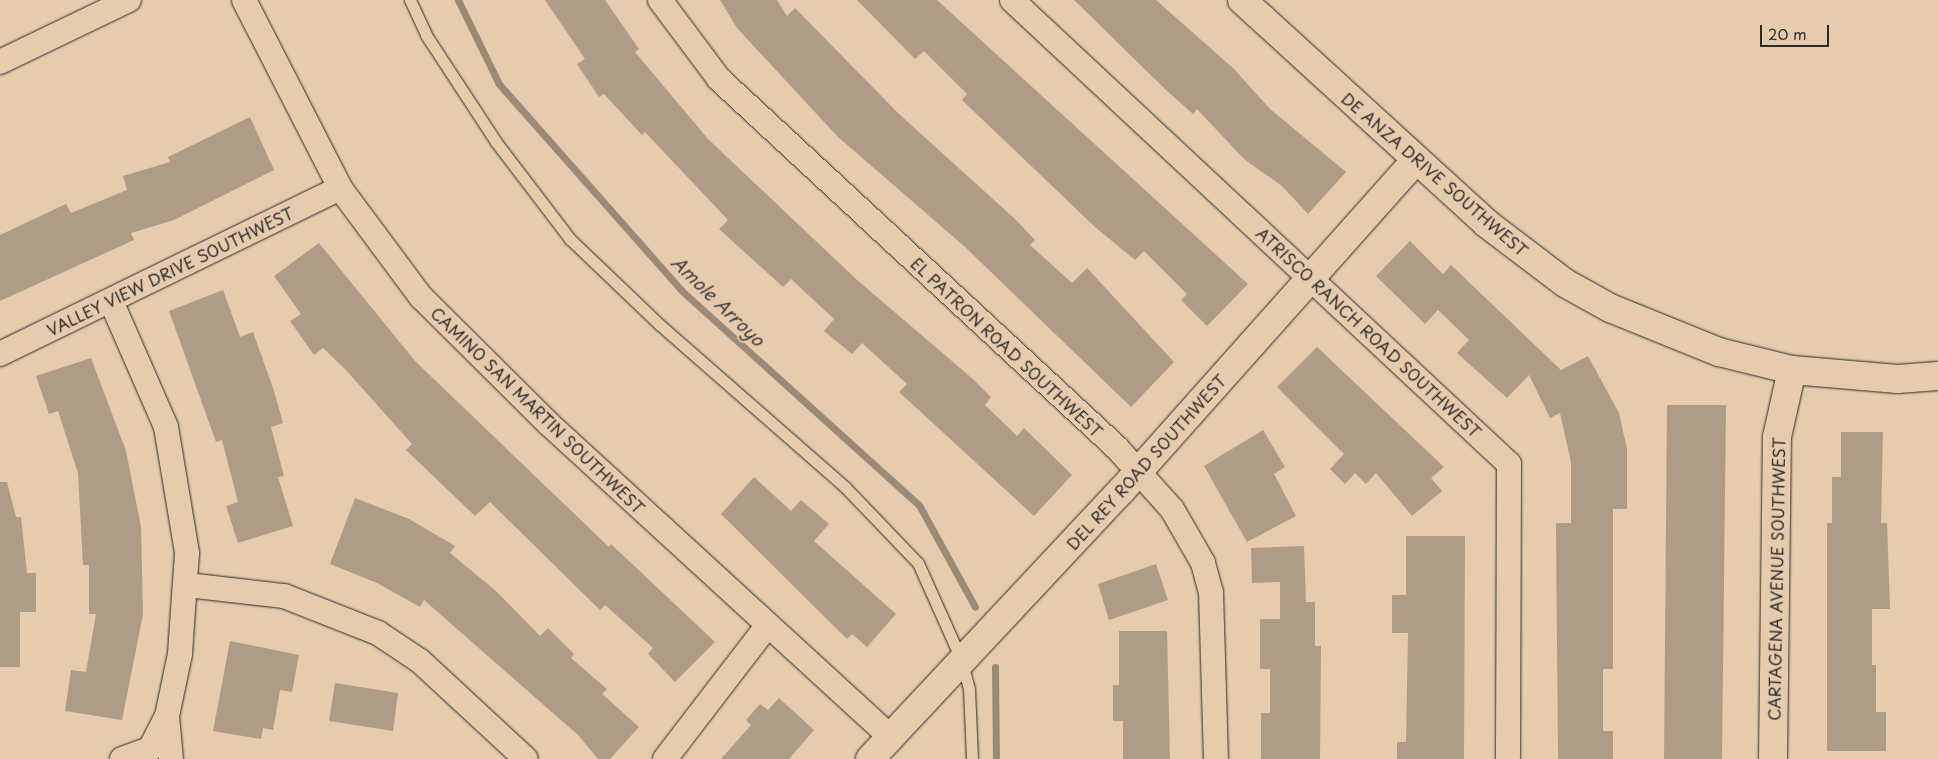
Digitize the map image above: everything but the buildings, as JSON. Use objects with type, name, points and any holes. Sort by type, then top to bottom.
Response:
[{"type":"street","points":[[0,62],[129,0]]},
{"type":"street","name":"CAMINO SAN MARTIN SOUTHWEST","points":[[244,0],[340,188],[421,297],[477,356],[767,626],[890,736]]},
{"type":"street","name":"EL PATRON ROAD SOUTHWEST","points":[[660,0],[719,80],[1140,470],[1188,534],[1211,592],[1216,759]]},
{"type":"street","name":"ATRISCO RANCH ROAD SOUTHWEST","points":[[1012,0],[1310,275],[1510,464],[1508,759]]},
{"type":"street","name":"DE ANZA DRIVE SOUTHWEST","points":[[1242,0],[1416,160],[1527,256],[1610,308],[1719,352],[1792,370],[1898,378],[1938,376]]},
{"type":"street","name":"DEL REY ROAD SOUTHWEST","points":[[870,759],[963,657],[1000,623],[1140,470],[1310,275],[1416,160]]},
{"type":"street","name":"VALLEY VIEW DRIVE SOUTHWEST","points":[[0,354],[340,188]]},
{"type":"street","points":[[111,301],[166,427],[187,553],[187,585],[180,654],[167,716],[150,749],[122,759]]},
{"type":"street","name":"CARTAGENA AVENUE SOUTHWEST","points":[[1773,759],[1777,437],[1792,370]]},
{"type":"street","points":[[187,585],[284,596],[378,633],[420,661],[526,759]]},
{"type":"street","points":[[665,759],[767,626]]},
{"type":"street","points":[[167,716],[171,759]]},
{"type":"lane","points":[[410,0],[426,35],[496,142],[570,239],[660,325],[845,487],[918,564],[963,657],[969,689],[972,759]]},
{"type":"waterway","name":"Amole Arroyo","points":[[458,0],[499,84],[682,291],[919,505],[975,607]]},
{"type":"waterway","name":"Amole Arroyo","points":[[995,667],[996,759]]}]
